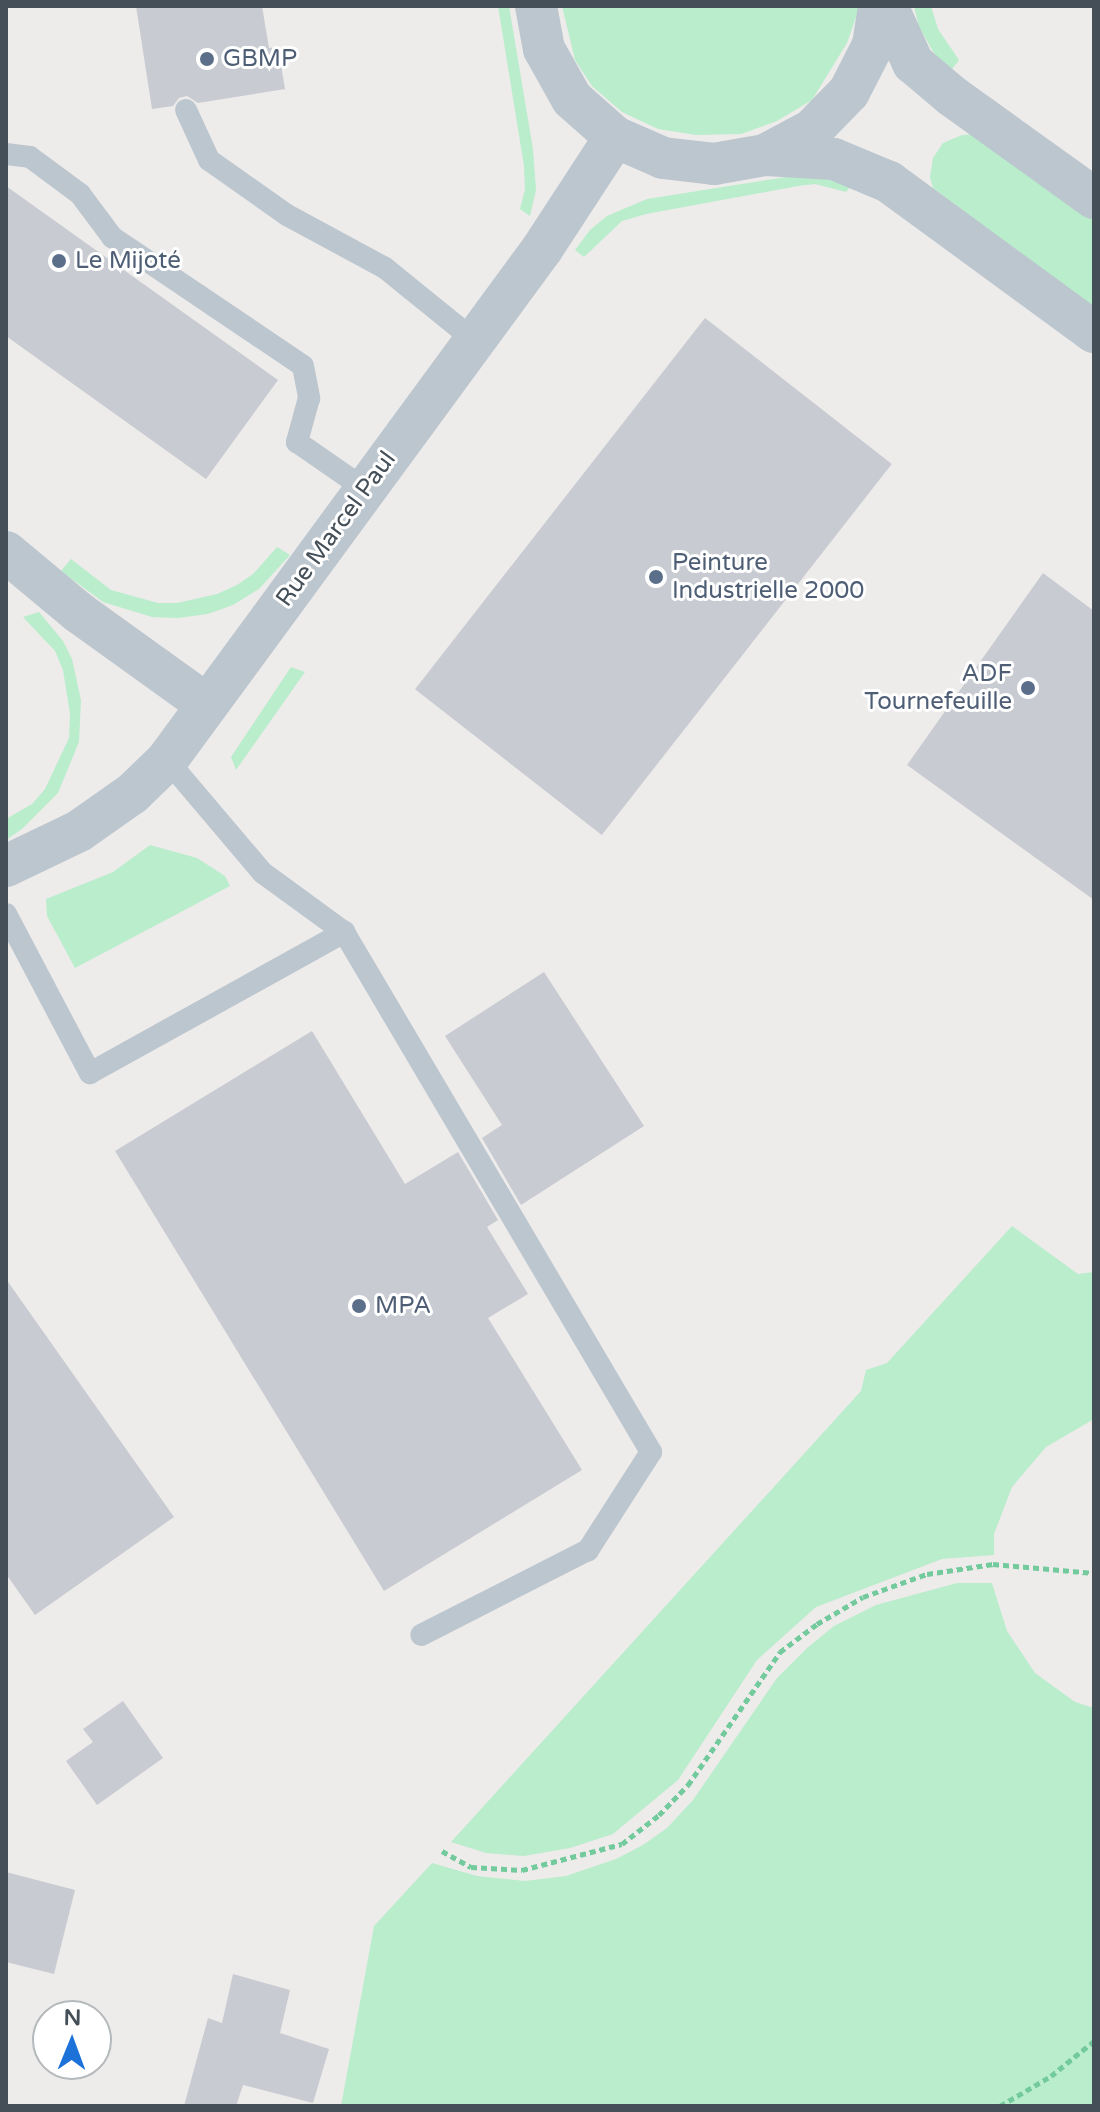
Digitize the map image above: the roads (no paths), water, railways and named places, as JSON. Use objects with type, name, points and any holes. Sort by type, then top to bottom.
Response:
[{"type":"street","points":[[536,6],[544,49],[572,99],[615,137],[663,158],[714,164],[765,155],[834,159],[889,182],[1094,332]]},
{"type":"street","points":[[765,155],[812,130],[849,92],[873,45],[879,6]]},
{"type":"street","points":[[887,6],[913,63],[952,96],[1094,198]]},
{"type":"street","name":"Rue Marcel Paul","points":[[6,866],[79,831],[133,793],[167,760],[542,249],[615,137]]},
{"type":"street","points":[[6,552],[78,612],[206,704]]},
{"type":"lane","points":[[186,110],[209,160],[287,215],[385,268],[474,340]]},
{"type":"lane","points":[[6,154],[30,157],[80,194],[112,237],[303,366],[309,398],[297,442],[365,489]]},
{"type":"lane","points":[[167,760],[263,873],[344,932],[651,1452],[588,1550],[421,1635]]},
{"type":"lane","points":[[6,914],[90,1073],[344,932]]},
{"type":"place","name":"GBMP","points":[[207,59]]},
{"type":"place","name":"Le Mijoté","points":[[59,261]]},
{"type":"place","name":"Peinture Industrielle 2000","points":[[656,577]]},
{"type":"place","name":"ADF Tournefeuille","points":[[1028,688]]},
{"type":"place","name":"MPA","points":[[359,1306]]}]
